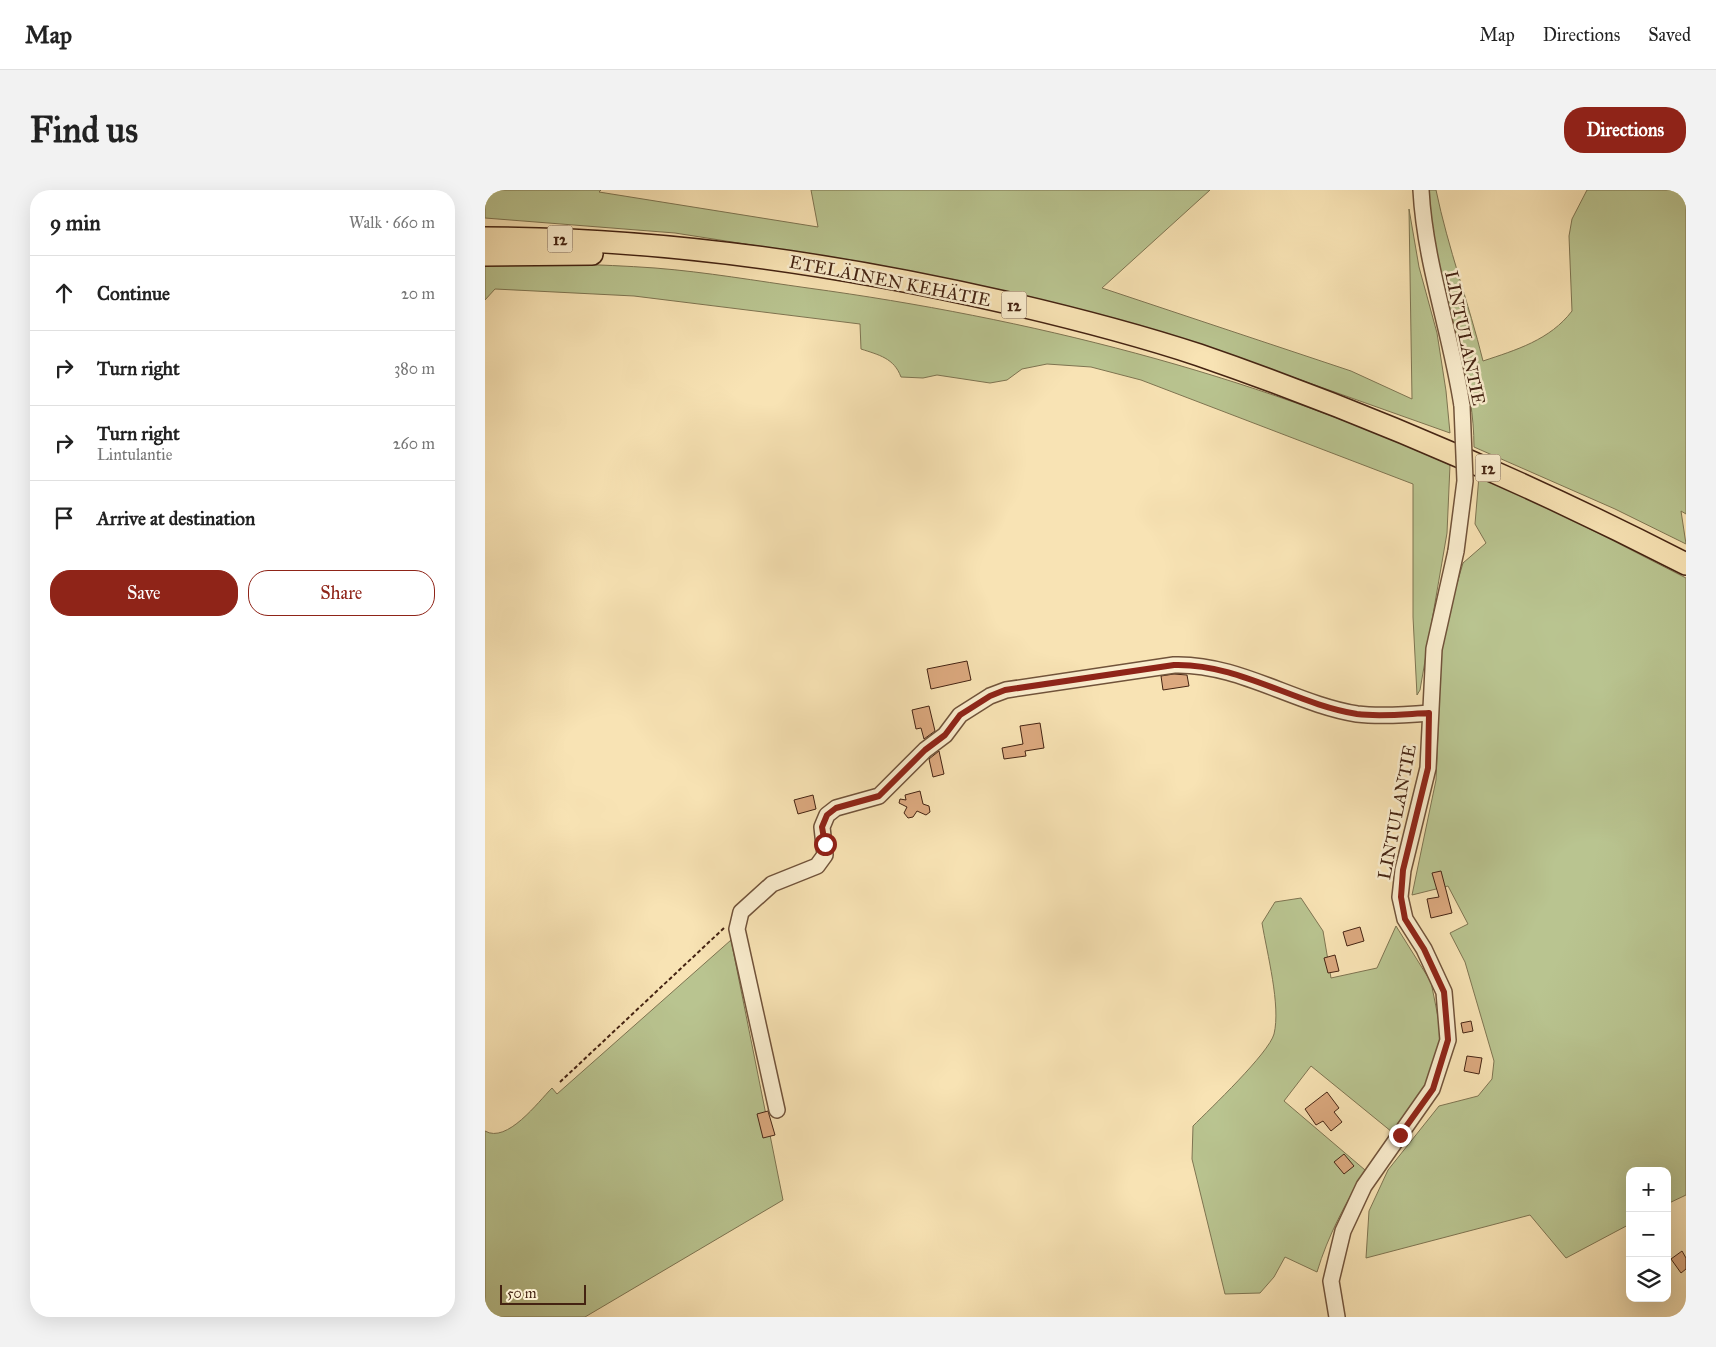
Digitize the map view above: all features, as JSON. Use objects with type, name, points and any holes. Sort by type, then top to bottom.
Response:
[{"type":"highway","points":[[485,231],[535,232],[635,248]]},
{"type":"highway","name":"ETELÄINEN KEHÄTIE","points":[[485,238],[737,253],[815,265],[964,293],[1133,336],[1196,354],[1435,444],[1527,484],[1686,564]]},
{"type":"highway","name":"ETELÄINEN KEHÄTIE","points":[[485,248],[635,248]]},
{"type":"highway","points":[[485,255],[635,248]]},
{"type":"street","name":"LINTULANTIE","points":[[1337,1317],[1331,1281],[1343,1231],[1364,1186],[1433,1089],[1448,1040],[1444,992],[1424,949],[1405,919],[1401,897],[1403,870],[1428,768],[1429,713],[1434,650],[1456,551],[1465,481],[1461,406],[1453,357],[1428,252],[1421,190]]},
{"type":"street","points":[[777,1110],[737,929],[741,912],[772,884],[817,866],[825,855],[822,827],[827,815],[836,808],[879,796],[925,750],[945,735],[960,715],[990,696],[1005,690],[1190,664],[1220,670],[1357,714],[1429,713]]},
{"type":"path","points":[[561,1082],[741,912]]},
{"type":"path","points":[[1682,1317],[1686,1308]]},
{"type":"green space","points":[[485,190],[601,190],[599,192],[818,227],[811,190],[1210,190],[1102,288],[1351,371],[1412,399],[1409,209],[1419,267],[1437,333],[1450,433],[1267,368],[1111,320],[828,257],[675,233],[485,218]]},
{"type":"green space","points":[[1428,190],[1436,190],[1446,233],[1483,361],[1520,348],[1543,337],[1572,311],[1569,236],[1572,219],[1587,190],[1686,190],[1686,514],[1681,511],[1686,544],[1615,509],[1474,447],[1473,424],[1466,378],[1436,257]]},
{"type":"green space","points":[[485,263],[591,265],[674,270],[890,300],[973,315],[1136,353],[1216,376],[1373,432],[1450,465],[1447,533],[1420,690],[1417,695],[1413,617],[1413,484],[1141,380],[1091,367],[1047,364],[1022,369],[1007,380],[990,383],[937,375],[923,378],[901,377],[890,361],[880,355],[861,349],[860,324],[634,296],[495,289],[485,300]]},
{"type":"green space","points":[[1479,476],[1557,512],[1686,578],[1686,1195],[1671,1202],[1671,1167],[1626,1167],[1626,1226],[1566,1258],[1530,1215],[1366,1258],[1369,1211],[1388,1170],[1439,1106],[1478,1096],[1492,1079],[1494,1061],[1465,962],[1450,933],[1468,924],[1448,886],[1412,895],[1436,780],[1441,653],[1449,611],[1463,563],[1486,543],[1475,524]]},
{"type":"green space","points":[[1301,898],[1323,931],[1331,978],[1377,968],[1396,926],[1431,982],[1440,1027],[1439,1055],[1426,1091],[1392,1132],[1311,1066],[1284,1101],[1365,1170],[1332,1232],[1317,1272],[1285,1257],[1274,1277],[1260,1293],[1225,1294],[1192,1159],[1193,1126],[1251,1067],[1270,1043],[1276,1022],[1275,994],[1262,923],[1275,902]]},
{"type":"green space","points":[[731,940],[783,1200],[585,1317],[485,1317],[485,1131],[503,1132],[521,1120],[552,1088],[557,1094]]},
{"type":"building","points":[[967,661],[971,680],[931,689],[927,669]]},
{"type":"building","points":[[1187,675],[1189,686],[1163,690],[1161,676]]},
{"type":"building","points":[[929,706],[935,731],[924,739],[921,728],[916,729],[912,710]]},
{"type":"building","points":[[1040,723],[1044,748],[1025,751],[1026,756],[1004,759],[1002,748],[1023,744],[1020,726]]},
{"type":"building","points":[[939,751],[944,774],[933,777],[929,759]]},
{"type":"building","points":[[920,791],[923,804],[929,806],[930,812],[926,815],[917,811],[913,817],[908,818],[904,813],[907,807],[899,803],[900,799],[906,800],[905,795]]},
{"type":"building","points":[[813,795],[816,809],[798,814],[794,800]]},
{"type":"building","points":[[1441,871],[1452,913],[1431,918],[1427,899],[1439,897],[1432,873]]},
{"type":"building","points":[[1360,927],[1364,941],[1347,946],[1343,932]]},
{"type":"building","points":[[1335,955],[1339,971],[1328,973],[1324,958]]},
{"type":"building","points":[[1471,1021],[1473,1031],[1463,1033],[1461,1023]]},
{"type":"building","points":[[1467,1056],[1482,1058],[1479,1074],[1464,1071]]},
{"type":"building","points":[[1327,1092],[1339,1108],[1334,1112],[1342,1122],[1331,1131],[1323,1121],[1316,1125],[1305,1109]]},
{"type":"building","points":[[768,1111],[775,1135],[763,1138],[757,1114]]},
{"type":"building","points":[[1344,1154],[1354,1166],[1344,1174],[1334,1162]]},
{"type":"building","points":[[1682,1251],[1686,1258],[1686,1269],[1681,1273],[1671,1259]]},
{"type":"route","points":[[825,844],[822,827],[827,815],[836,808],[879,796],[892,786],[925,750],[945,735],[960,715],[990,696],[1005,690],[1190,664],[1220,670],[1357,714],[1401,715],[1429,713],[1430,743],[1428,768],[1403,870],[1401,897],[1405,919],[1424,949],[1444,992],[1448,1040],[1433,1089],[1400,1135]]}]
